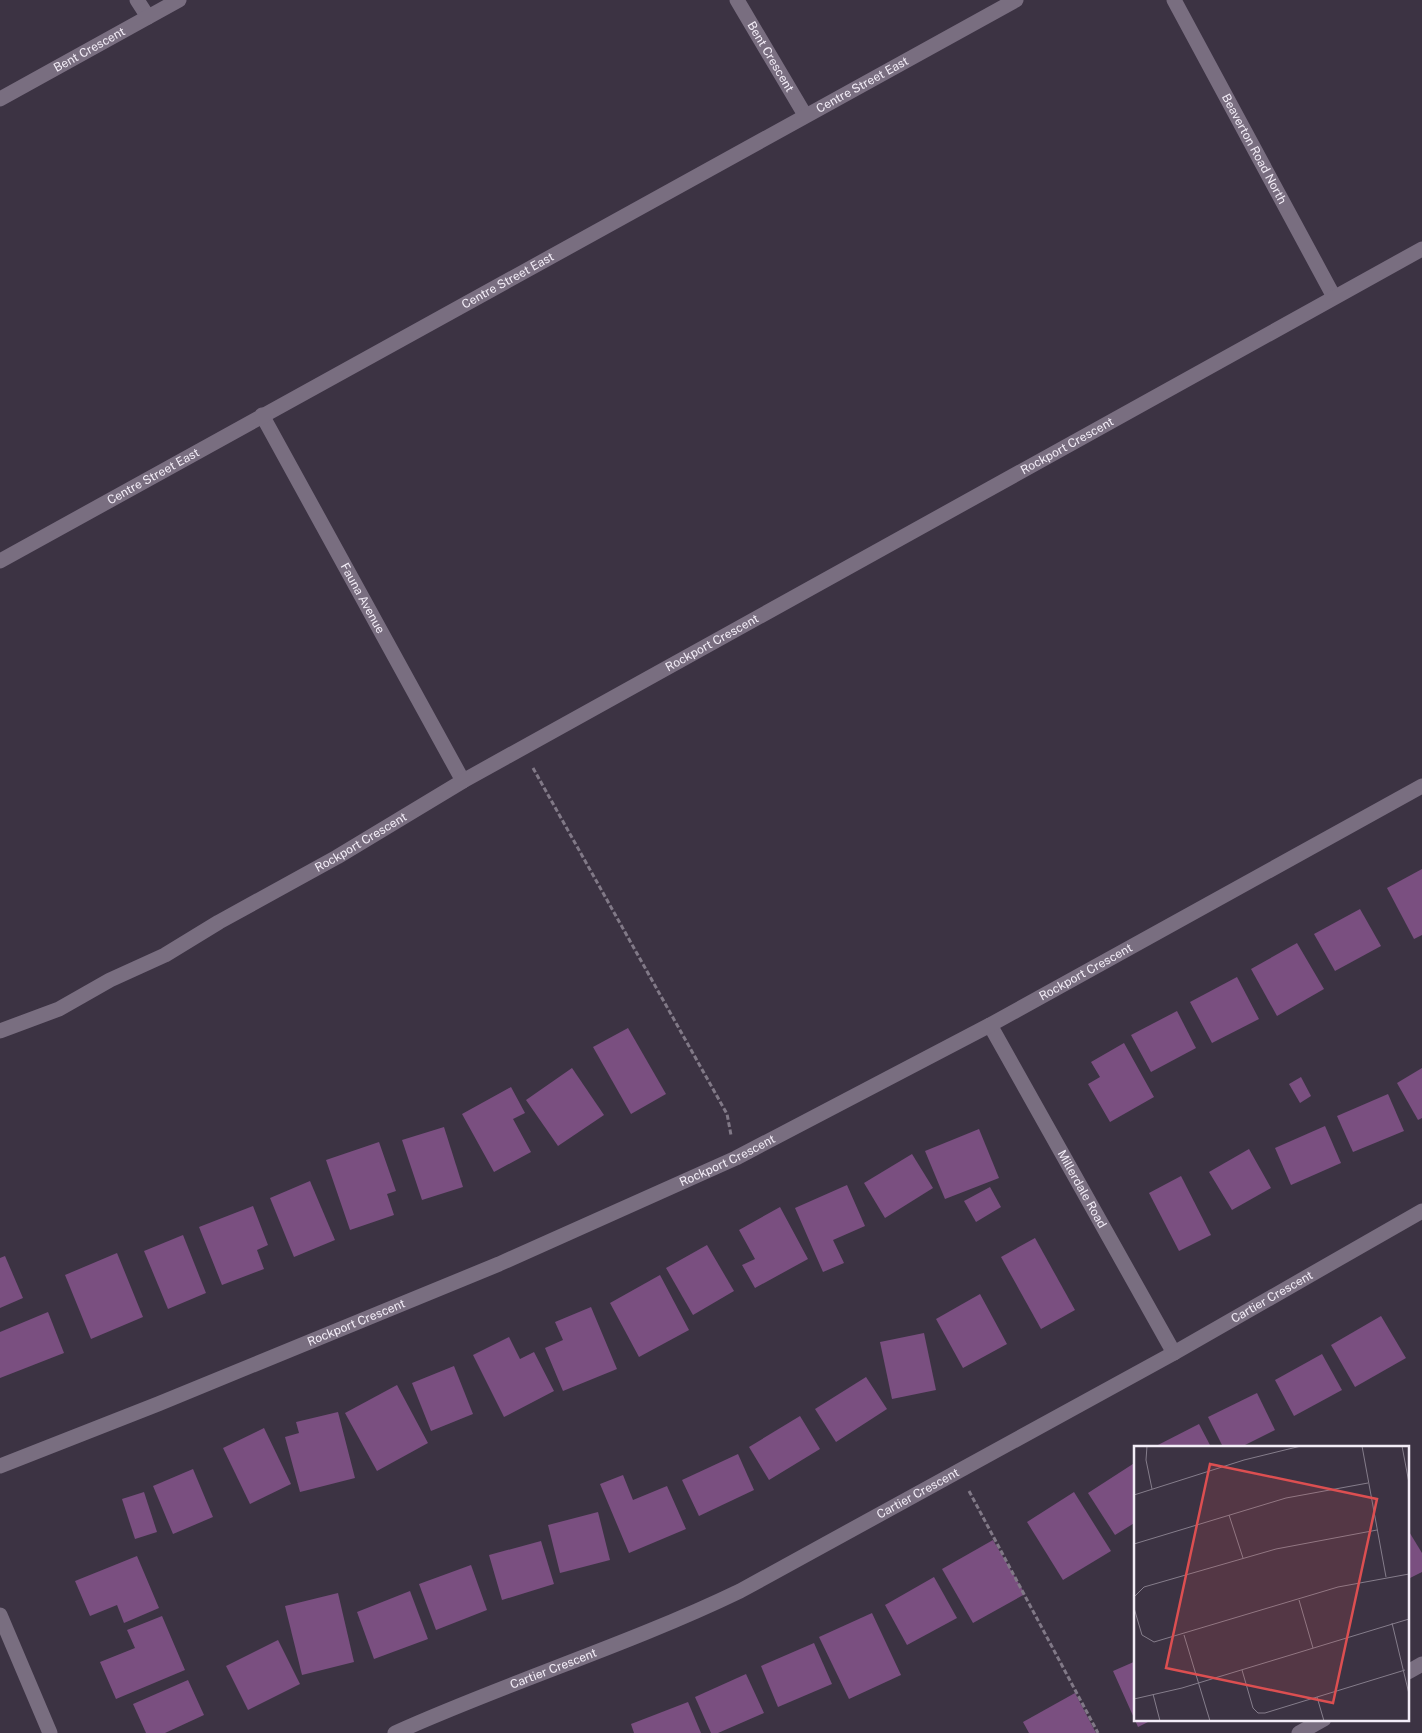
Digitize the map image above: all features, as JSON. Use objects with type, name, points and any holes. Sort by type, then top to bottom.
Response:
[{"type":"street","points":[[137,0],[148,18]]},
{"type":"street","name":"Bent Crescent","points":[[0,99],[179,0]]},
{"type":"street","name":"Bent Crescent","points":[[737,0],[805,115]]},
{"type":"street","name":"Centre Street East","points":[[0,561],[1016,0]]},
{"type":"street","name":"Beaverton Road North","points":[[1174,0],[1334,297]]},
{"type":"street","name":"Rockport Crescent","points":[[0,1031],[59,1009],[110,980],[165,956],[219,922],[337,857],[463,782],[1422,249]]},
{"type":"street","name":"Fauna Avenue","points":[[262,415],[463,782]]},
{"type":"street","name":"Rockport Crescent","points":[[0,1466],[158,1404],[499,1264],[736,1158],[990,1025],[1422,786]]},
{"type":"street","name":"Millerdale Road","points":[[990,1025],[1174,1353]]},
{"type":"street","name":"Cartier Crescent","points":[[395,1733],[454,1706],[692,1614],[740,1590],[1174,1353],[1422,1211]]},
{"type":"street","points":[[0,1615],[50,1733]]},
{"type":"street","points":[[1410,1671],[1422,1664]]},
{"type":"street","points":[[1299,1733],[1322,1720]]},
{"type":"path","points":[[522,749],[727,1114],[736,1158]]},
{"type":"path","points":[[957,1470],[1098,1733]]},
{"type":"building","points":[[1422,869],[1422,935],[1414,939],[1387,888]]},
{"type":"building","points":[[1360,909],[1381,946],[1335,971],[1314,934]]},
{"type":"building","points":[[1297,943],[1324,989],[1277,1016],[1251,969]]},
{"type":"building","points":[[1237,977],[1259,1019],[1212,1043],[1190,1002]]},
{"type":"building","points":[[1177,1011],[1196,1048],[1151,1072],[1131,1035]]},
{"type":"building","points":[[628,1028],[666,1094],[631,1114],[593,1047]]},
{"type":"building","points":[[1124,1043],[1154,1097],[1110,1122],[1088,1084],[1100,1077],[1091,1062]]},
{"type":"building","points":[[572,1068],[604,1115],[558,1146],[526,1100]]},
{"type":"building","points":[[1422,1068],[1422,1118],[1418,1120],[1397,1083]]},
{"type":"building","points":[[1301,1077],[1311,1096],[1300,1103],[1289,1084]]},
{"type":"building","points":[[511,1087],[525,1113],[513,1119],[531,1152],[494,1172],[462,1114]]},
{"type":"building","points":[[1388,1094],[1404,1131],[1353,1152],[1337,1116]]},
{"type":"building","points":[[1325,1126],[1341,1163],[1291,1185],[1275,1148]]},
{"type":"building","points":[[444,1127],[463,1187],[422,1200],[402,1140]]},
{"type":"building","points":[[979,1129],[999,1178],[945,1199],[925,1151]]},
{"type":"building","points":[[379,1142],[396,1191],[387,1194],[394,1215],[350,1230],[326,1160]]},
{"type":"building","points":[[1249,1149],[1271,1188],[1232,1210],[1209,1172]]},
{"type":"building","points":[[912,1154],[933,1188],[885,1218],[864,1183]]},
{"type":"building","points":[[1181,1176],[1211,1235],[1179,1251],[1149,1193]]},
{"type":"building","points":[[310,1181],[335,1240],[294,1257],[270,1198]]},
{"type":"building","points":[[847,1185],[865,1226],[833,1240],[844,1263],[823,1272],[795,1208]]},
{"type":"building","points":[[990,1187],[1001,1207],[976,1222],[964,1201]]},
{"type":"building","points":[[253,1206],[268,1245],[257,1250],[264,1269],[222,1285],[199,1227]]},
{"type":"building","points":[[780,1207],[808,1259],[755,1288],[742,1265],[755,1259],[739,1230]]},
{"type":"building","points":[[183,1235],[206,1293],[168,1309],[144,1251]]},
{"type":"building","points":[[1035,1238],[1075,1310],[1041,1329],[1001,1257]]},
{"type":"building","points":[[707,1245],[734,1291],[693,1315],[666,1268]]},
{"type":"building","points":[[117,1253],[143,1317],[91,1339],[65,1275]]},
{"type":"building","points":[[5,1256],[23,1298],[0,1308],[0,1258]]},
{"type":"building","points":[[660,1275],[689,1330],[639,1357],[610,1303]]},
{"type":"building","points":[[980,1294],[1007,1344],[963,1368],[936,1319]]},
{"type":"building","points":[[591,1307],[617,1369],[563,1391],[545,1348],[563,1340],[555,1322]]},
{"type":"building","points":[[48,1312],[64,1353],[0,1378],[0,1332]]},
{"type":"building","points":[[1381,1316],[1406,1358],[1355,1387],[1331,1345]]},
{"type":"building","points":[[924,1333],[936,1390],[892,1399],[880,1342]]},
{"type":"building","points":[[509,1337],[520,1359],[534,1352],[554,1391],[504,1417],[473,1355]]},
{"type":"building","points":[[1322,1354],[1342,1390],[1294,1416],[1275,1380]]},
{"type":"building","points":[[454,1366],[473,1414],[431,1431],[412,1383]]},
{"type":"building","points":[[866,1377],[887,1409],[836,1442],[815,1409]]},
{"type":"building","points":[[397,1385],[428,1443],[377,1471],[345,1413]]},
{"type":"building","points":[[1257,1393],[1275,1430],[1243,1446],[1222,1446],[1208,1417]]},
{"type":"building","points":[[338,1412],[355,1478],[300,1492],[285,1437],[299,1433],[296,1422]]},
{"type":"building","points":[[800,1416],[820,1449],[769,1480],[749,1447]]},
{"type":"building","points":[[1199,1424],[1210,1446],[1156,1446]]},
{"type":"building","points":[[264,1428],[291,1484],[250,1504],[223,1448]]},
{"type":"building","points":[[738,1454],[754,1490],[699,1516],[682,1480]]},
{"type":"building","points":[[1134,1463],[1134,1523],[1115,1535],[1088,1493]]},
{"type":"building","points":[[193,1469],[213,1517],[173,1534],[153,1486]]},
{"type":"building","points":[[623,1475],[633,1500],[667,1486],[686,1529],[629,1553],[600,1484]]},
{"type":"building","points":[[144,1492],[157,1532],[135,1539],[122,1499]]},
{"type":"building","points":[[1074,1492],[1111,1551],[1063,1580],[1027,1522]]},
{"type":"building","points":[[598,1512],[610,1560],[560,1573],[548,1525]]},
{"type":"building","points":[[1410,1533],[1422,1553],[1422,1572],[1410,1578]]},
{"type":"building","points":[[993,1540],[1025,1594],[973,1623],[942,1569]]},
{"type":"building","points":[[541,1541],[554,1584],[502,1600],[489,1555]]},
{"type":"building","points":[[137,1556],[159,1608],[124,1623],[117,1605],[90,1616],[75,1581]]},
{"type":"building","points":[[471,1565],[487,1610],[436,1630],[419,1584]]},
{"type":"building","points":[[934,1577],[957,1618],[907,1645],[885,1605]]},
{"type":"building","points":[[410,1591],[428,1639],[374,1659],[357,1612]]},
{"type":"building","points":[[338,1593],[354,1662],[302,1675],[285,1606]]},
{"type":"building","points":[[872,1613],[901,1675],[849,1699],[819,1637]]},
{"type":"building","points":[[162,1616],[185,1670],[116,1699],[100,1662],[135,1648],[127,1630]]},
{"type":"building","points":[[278,1640],[300,1684],[248,1710],[226,1666]]},
{"type":"building","points":[[814,1643],[832,1684],[778,1707],[761,1666]]},
{"type":"building","points":[[1134,1662],[1134,1718],[1113,1671]]},
{"type":"building","points":[[746,1674],[764,1713],[718,1733],[711,1733],[695,1697]]},
{"type":"building","points":[[188,1680],[204,1715],[165,1733],[146,1733],[133,1704]]},
{"type":"building","points":[[1075,1693],[1096,1733],[1029,1733],[1023,1722]]},
{"type":"building","points":[[688,1702],[701,1733],[634,1733],[631,1724]]},
{"type":"building","points":[[1135,1720],[1152,1720],[1138,1727]]}]
